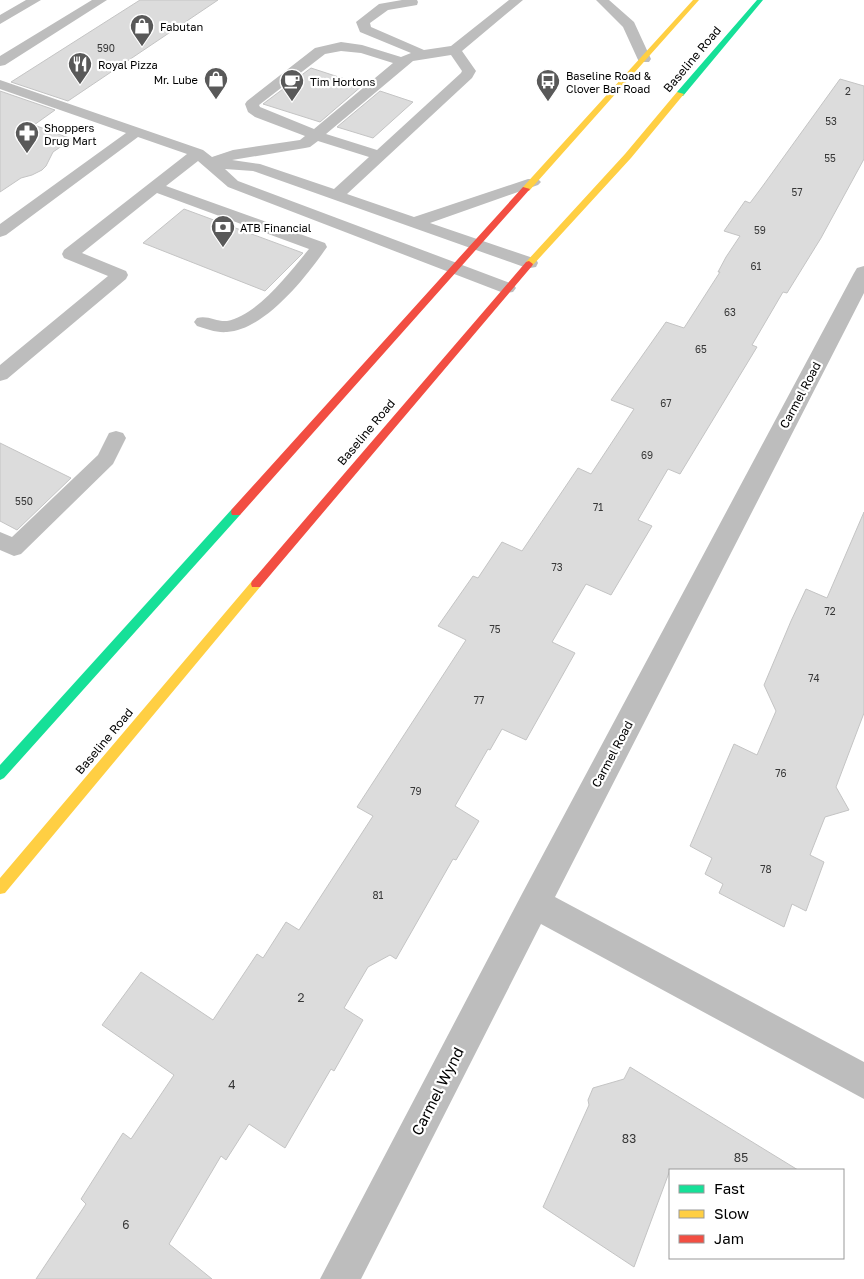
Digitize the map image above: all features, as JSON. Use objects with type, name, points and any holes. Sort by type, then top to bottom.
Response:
[{"type":"main road","points":[[0,774],[696,0]]},
{"type":"main road","name":"Baseline Road","points":[[0,888],[204,643],[507,288],[628,156],[760,0]]},
{"type":"street","name":"Carmel Road","points":[[534,903],[864,273]]},
{"type":"street","points":[[534,903],[864,1081]]},
{"type":"street","name":"Carmel Wynd","points":[[340,1279],[534,903]]},
{"type":"lane","points":[[0,20],[35,0]]},
{"type":"lane","points":[[0,62],[101,0]]},
{"type":"lane","points":[[0,375],[120,274],[70,254],[155,187],[203,158],[300,145],[316,135],[403,62],[414,55],[455,50],[517,0]]},
{"type":"lane","points":[[602,0],[629,25],[644,59]]},
{"type":"lane","points":[[412,2],[384,7],[364,22],[364,29],[408,46],[422,54]]},
{"type":"lane","points":[[380,156],[260,114],[253,109],[252,104],[320,51],[330,46],[348,46],[403,62]]},
{"type":"lane","points":[[336,196],[467,75],[469,71],[455,50]]},
{"type":"lane","points":[[0,84],[203,158],[255,167],[530,263]]},
{"type":"lane","points":[[0,232],[136,132]]},
{"type":"lane","points":[[203,158],[233,184],[507,288]]},
{"type":"lane","points":[[413,223],[533,182]]},
{"type":"lane","points":[[155,187],[319,247],[302,268],[258,314],[229,327],[203,322]]},
{"type":"lane","points":[[0,540],[14,548],[106,459],[116,438]]},
{"type":"building","points":[[140,0],[218,0],[68,101],[11,82]]},
{"type":"building","points":[[311,68],[363,85],[320,122],[263,104]]},
{"type":"building","points":[[840,79],[864,86],[864,159],[821,238],[787,293],[783,292],[752,345],[757,347],[680,474],[668,469],[638,520],[652,526],[611,595],[586,584],[552,642],[575,653],[526,740],[502,729],[490,750],[488,749],[455,806],[479,821],[456,860],[453,859],[396,959],[390,955],[368,967],[344,1008],[363,1020],[334,1071],[331,1069],[285,1148],[249,1124],[226,1160],[221,1156],[169,1244],[212,1279],[36,1279],[86,1204],[81,1199],[123,1133],[131,1139],[174,1075],[102,1025],[141,972],[213,1020],[257,954],[263,958],[286,922],[299,930],[373,816],[357,807],[466,640],[438,626],[473,576],[478,578],[502,542],[522,551],[578,468],[591,474],[634,409],[611,400],[666,322],[684,328],[720,272],[718,272],[726,257],[740,236],[724,231],[745,201],[750,203]]},
{"type":"building","name":"Shoppers Drug Mart","points":[[0,91],[55,110],[34,125],[72,139],[53,152],[42,170],[21,178],[0,192]]},
{"type":"building","points":[[380,91],[413,102],[373,138],[337,127]]},
{"type":"building","name":"ATB Financial","points":[[184,209],[303,253],[265,291],[143,243]]},
{"type":"building","points":[[0,443],[71,478],[17,530],[0,521]]},
{"type":"building","points":[[864,512],[864,713],[836,787],[849,810],[825,817],[810,855],[824,862],[806,911],[792,904],[784,927],[719,893],[723,884],[705,874],[712,858],[690,846],[734,744],[757,755],[776,711],[764,685],[791,621],[806,589],[827,598]]},
{"type":"building","points":[[630,1067],[796,1169],[669,1169],[634,1267],[543,1207],[589,1105],[588,1100],[593,1088],[624,1079]]},
{"type":"traffic: fast","points":[[680,94],[760,0]]},
{"type":"traffic: fast","points":[[0,774],[236,512]]},
{"type":"traffic: slow","points":[[526,189],[696,0]]},
{"type":"traffic: slow","points":[[529,264],[628,156],[680,94]]},
{"type":"traffic: slow","points":[[0,888],[256,584]]},
{"type":"traffic: jam","points":[[236,512],[526,189]]},
{"type":"traffic: jam","points":[[256,584],[529,264]]},
{"type":"place","name":"Fabutan","points":[[142,47]]},
{"type":"place","name":"Royal Pizza","points":[[80,85]]},
{"type":"place","name":"Mr. Lube","points":[[216,100]]},
{"type":"place","name":"Tim Hortons","points":[[292,102]]},
{"type":"place","name":"Baseline Road & Clover Bar Road","points":[[548,102]]},
{"type":"place","name":"Shoppers Drug Mart","points":[[27,154]]},
{"type":"place","name":"ATB Financial","points":[[223,248]]}]
